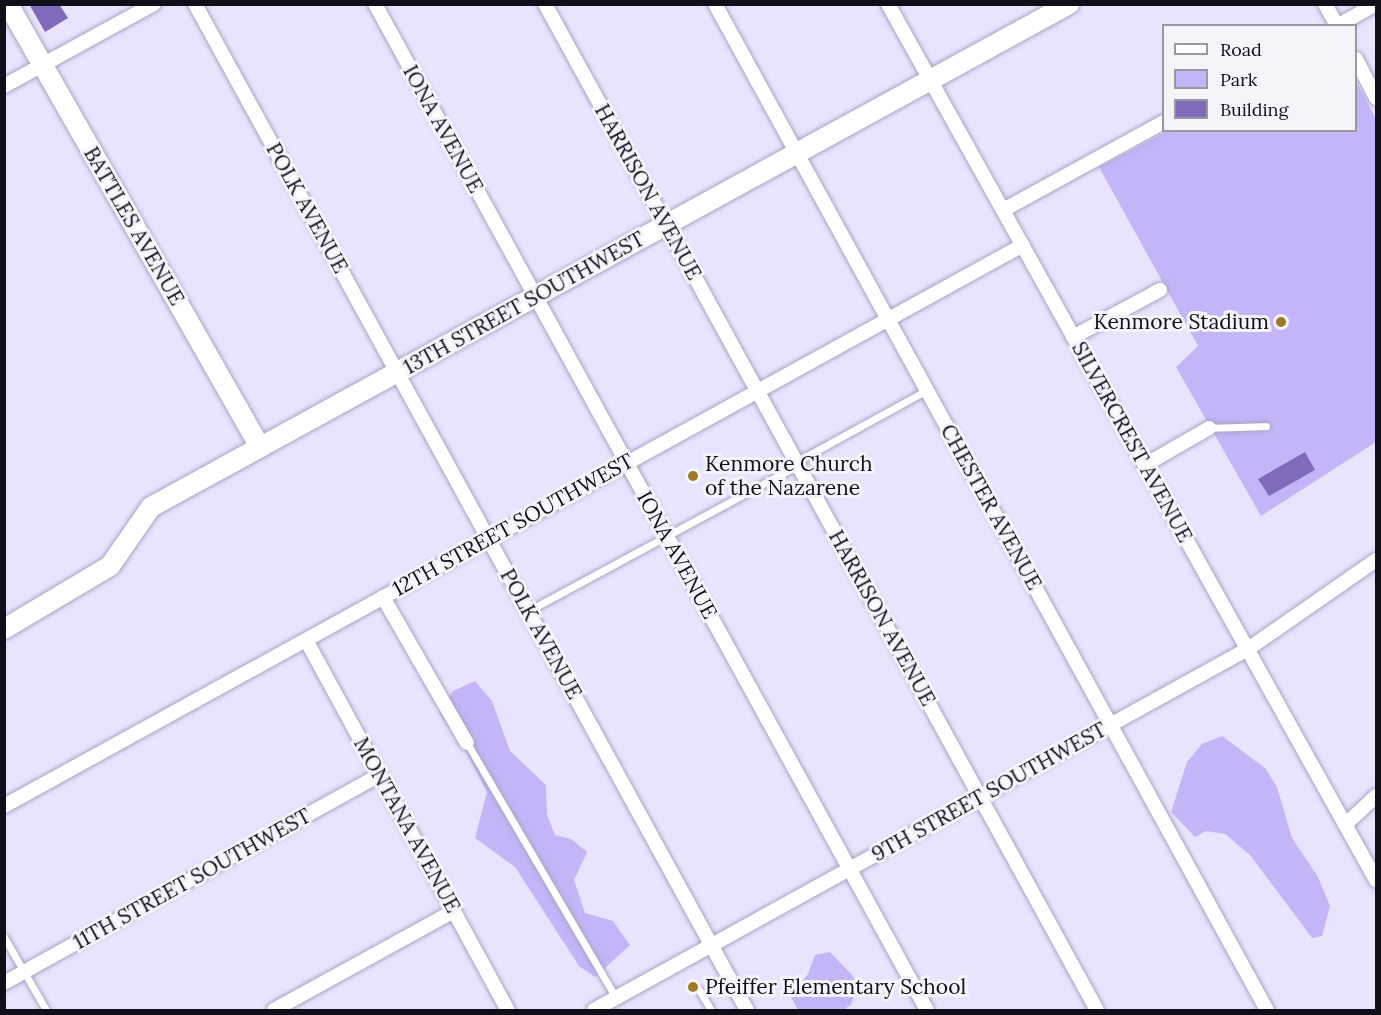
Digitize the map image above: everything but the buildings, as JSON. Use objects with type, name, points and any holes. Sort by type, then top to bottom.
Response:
[{"type":"street","name":"BATTLES AVENUE","points":[[8,4],[260,447]]},
{"type":"street","points":[[4,86],[154,4]]},
{"type":"street","name":"POLK AVENUE","points":[[195,4],[747,1011]]},
{"type":"street","name":"IONA AVENUE","points":[[375,4],[927,1011]]},
{"type":"street","name":"HARRISON AVENUE","points":[[545,4],[1097,1011]]},
{"type":"street","name":"CHESTER AVENUE","points":[[715,4],[1267,1011]]},
{"type":"street","name":"SILVERCREST AVENUE","points":[[888,4],[1377,879]]},
{"type":"street","name":"13TH STREET SOUTHWEST","points":[[4,628],[110,566],[151,507],[1069,4]]},
{"type":"street","points":[[1325,4],[1336,24]]},
{"type":"street","points":[[1339,24],[1376,4]]},
{"type":"street","points":[[1357,61],[1377,98]]},
{"type":"street","points":[[1003,210],[1162,123]]},
{"type":"street","name":"12TH STREET SOUTHWEST","points":[[4,806],[1023,246]]},
{"type":"street","points":[[1073,337],[1160,290]]},
{"type":"street","points":[[1145,465],[1209,428]]},
{"type":"street","name":"9TH STREET SOUTHWEST","points":[[594,1011],[1248,649],[1377,560]]},
{"type":"street","points":[[383,597],[467,743]]},
{"type":"street","name":"MONTANA AVENUE","points":[[306,640],[508,1011]]},
{"type":"street","name":"11TH STREET SOUTHWEST","points":[[4,983],[380,775]]},
{"type":"street","points":[[1346,824],[1377,796]]},
{"type":"street","points":[[274,1011],[454,911]]},
{"type":"lane","points":[[528,611],[927,390]]},
{"type":"lane","points":[[1209,428],[1266,426]]},
{"type":"lane","points":[[467,743],[616,998]]},
{"type":"lane","points":[[4,937],[46,1011]]},
{"type":"lane","points":[[699,990],[711,1011]]},
{"type":"green space","name":"Kenmore Stadium","points":[[1357,83],[1376,119],[1376,442],[1261,516],[1176,367],[1198,346],[1099,167],[1166,132],[1357,132]]},
{"type":"green space","points":[[475,681],[492,701],[510,751],[546,785],[547,815],[555,835],[571,839],[587,852],[574,880],[585,913],[613,921],[630,945],[595,977],[579,966],[515,867],[475,838],[487,792],[464,748],[439,713],[453,691]]},
{"type":"green space","points":[[1222,736],[1265,768],[1277,787],[1292,838],[1318,877],[1330,906],[1322,936],[1312,938],[1250,855],[1225,834],[1206,831],[1195,837],[1171,812],[1187,762],[1202,744]]},
{"type":"green space","points":[[830,952],[853,976],[857,987],[851,1005],[843,1010],[798,1010],[791,997],[808,974],[815,955]]},
{"type":"place","name":"Kenmore Stadium","points":[[1281,322]]},
{"type":"place","name":"Kenmore Church of the Nazarene","points":[[693,476]]},
{"type":"place","name":"Pfeiffer Elementary School","points":[[693,987]]}]
